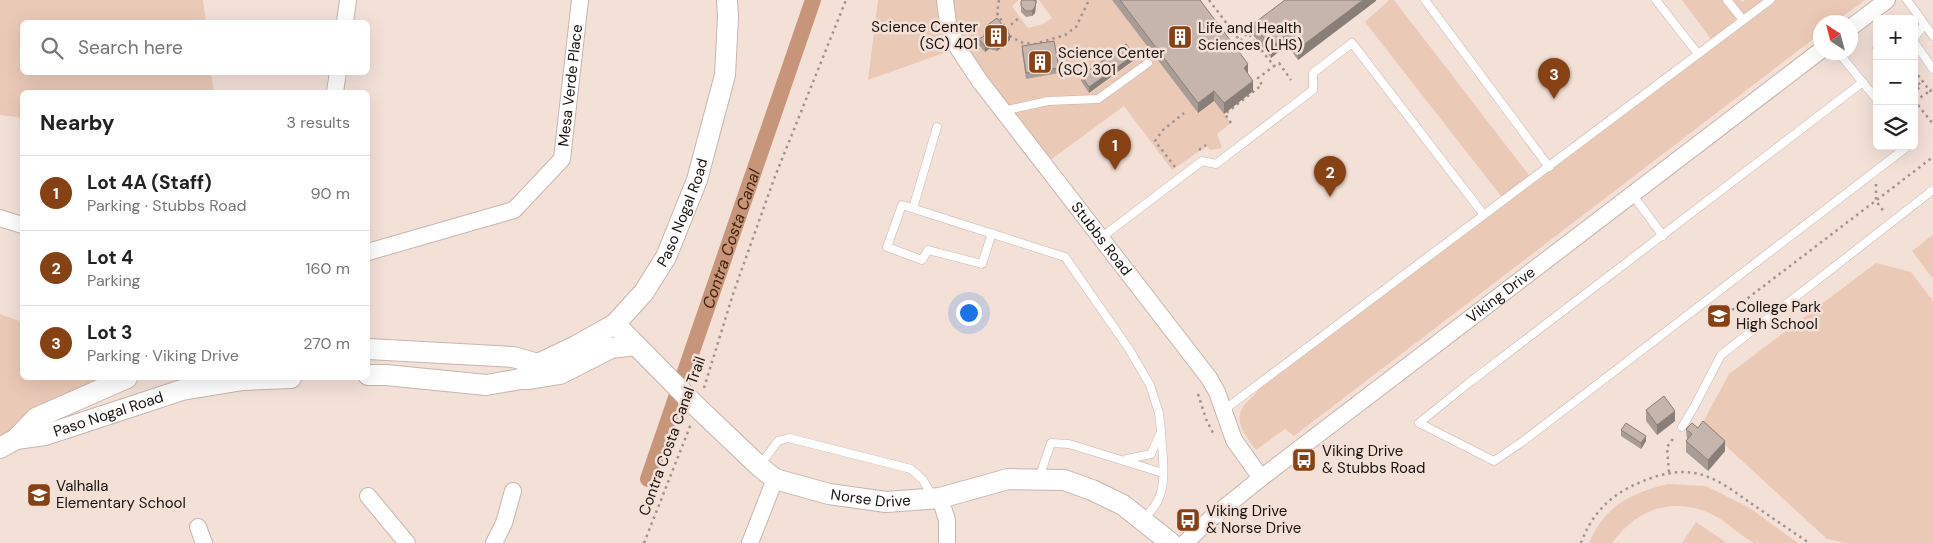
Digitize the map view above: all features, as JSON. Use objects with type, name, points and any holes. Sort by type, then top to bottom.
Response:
[{"type":"street","points":[[345,20],[348,0]]},
{"type":"street","name":"Mesa Verde Place","points":[[370,251],[514,210],[562,160],[580,0]]},
{"type":"street","name":"Paso Nogal Road","points":[[521,379],[538,364],[576,346],[615,324],[644,292],[666,257],[697,180],[725,75],[727,0]]},
{"type":"street","name":"Stubbs Road","points":[[945,0],[948,24],[958,48],[979,80],[1209,378],[1217,392],[1222,411],[1234,440],[1261,478]]},
{"type":"street","points":[[1858,22],[1887,0]]},
{"type":"street","name":"Viking Drive","points":[[1185,543],[1261,478],[1813,56]]},
{"type":"street","points":[[335,90],[338,75]]},
{"type":"street","points":[[0,218],[20,224]]},
{"type":"street","name":"Norse Drive","points":[[615,324],[694,404],[775,479],[829,494],[886,502],[937,498],[1008,480],[1064,480],[1092,490],[1124,505],[1171,543]]},
{"type":"street","points":[[370,375],[486,385],[560,374],[611,348],[636,345]]},
{"type":"street","points":[[370,349],[513,357],[538,364]]},
{"type":"street","name":"Paso Nogal Road","points":[[8,443],[36,418],[122,380]]},
{"type":"street","name":"Paso Nogal Road","points":[[8,443],[45,435],[182,390],[237,380]]},
{"type":"street","points":[[750,543],[775,479]]},
{"type":"street","points":[[494,543],[504,523],[512,491]]},
{"type":"street","points":[[368,496],[407,543]]},
{"type":"street","points":[[937,498],[947,520],[947,543]]},
{"type":"street","points":[[198,527],[204,543]]},
{"type":"lane","points":[[1425,0],[1549,167]]},
{"type":"lane","points":[[1656,0],[1698,54]]},
{"type":"lane","points":[[1727,0],[1743,20]]},
{"type":"lane","points":[[1222,411],[1770,0]]},
{"type":"lane","points":[[1907,0],[1933,36]]},
{"type":"lane","points":[[1918,33],[1924,25]]},
{"type":"lane","points":[[1102,237],[1202,161],[1216,164],[1286,113],[1313,90],[1313,73],[1352,43],[1484,215]]},
{"type":"lane","points":[[1918,48],[1933,69]]},
{"type":"lane","points":[[1845,60],[1873,95]]},
{"type":"lane","points":[[1003,111],[1048,101],[1098,99],[1148,63]]},
{"type":"lane","points":[[1863,82],[1419,423],[1456,444],[1494,461],[1522,442],[1903,150]]},
{"type":"lane","points":[[913,208],[936,127]]},
{"type":"lane","points":[[1682,427],[1721,355],[1933,190]]},
{"type":"lane","points":[[1632,194],[1663,236]]},
{"type":"lane","points":[[992,233],[982,264],[928,250],[922,260],[887,247],[902,205],[992,233],[1065,257],[1129,349],[1150,385],[1159,413],[1163,473],[1161,492],[1155,506],[1142,520]]},
{"type":"lane","points":[[1125,460],[1151,454],[1161,432]]},
{"type":"lane","points":[[759,466],[778,441],[789,438],[911,469],[923,480],[937,498]]},
{"type":"lane","points":[[1038,480],[1051,443],[1069,444],[1163,473]]},
{"type":"path","name":"Contra Costa Canal Trail","points":[[644,543],[774,179],[846,0]]},
{"type":"path","points":[[999,0],[998,13],[1011,38],[1023,43],[1035,44],[1058,38],[1076,27],[1089,0]]},
{"type":"path","points":[[1035,0],[1036,2],[1039,0]]},
{"type":"path","points":[[1209,0],[1240,41],[1256,28]]},
{"type":"path","points":[[1006,29],[1020,17]]},
{"type":"path","points":[[1248,33],[1274,66]]},
{"type":"path","points":[[1231,124],[1225,114],[1262,85],[1258,78],[1274,66],[1279,63],[1291,80]]},
{"type":"path","points":[[1918,75],[1930,91]]},
{"type":"path","points":[[1918,99],[1933,88]]},
{"type":"path","points":[[1918,105],[1933,124]]},
{"type":"path","points":[[1176,168],[1155,141],[1162,130],[1184,113]]},
{"type":"path","points":[[1727,314],[1933,157]]},
{"type":"path","points":[[1669,473],[1667,447],[1682,427]]},
{"type":"path","points":[[1582,543],[1586,530],[1599,510],[1620,492],[1645,480],[1669,473],[1699,474],[1726,486],[1808,543]]},
{"type":"shaded area","points":[[0,0],[203,0],[206,20],[20,20],[20,75],[211,75],[214,90],[20,90],[20,119],[0,115]]},
{"type":"shaded area","points":[[878,0],[1019,0],[1012,6],[1028,28],[1043,24],[1052,18],[1039,0],[1112,0],[1198,113],[1215,101],[1231,123],[1217,134],[1222,148],[1210,150],[1207,146],[1172,170],[1124,106],[1045,164],[958,48],[868,80]],"holes":[[[1134,61],[1090,93],[1081,81]]]},
{"type":"shaded area","points":[[1389,0],[1394,0],[1532,179],[1713,42],[1682,0],[1741,0],[1742,2],[1745,0],[1865,0],[1845,15],[1813,15],[1813,39],[1294,436],[1285,429],[1256,450],[1243,431],[1240,415],[1242,409],[1257,392],[1261,383],[1504,200],[1365,22]]},
{"type":"shaded area","points":[[1933,235],[1933,279],[1912,251]]},
{"type":"shaded area","points":[[1876,263],[1911,272],[1933,301],[1933,543],[1846,543],[1827,539],[1702,424],[1729,374]]},
{"type":"shaded area","points":[[0,314],[20,321],[20,380],[123,380],[0,448]]},
{"type":"shaded area","points":[[1668,484],[1706,486],[1750,508],[1798,543],[1755,543],[1746,539],[1717,517],[1702,510],[1673,506],[1659,508],[1646,513],[1622,531],[1612,543],[1589,543],[1603,519],[1620,503],[1642,492]]},
{"type":"shaded area","points":[[1696,522],[1727,543],[1682,543]]},
{"type":"building","points":[[1022,0],[1034,0],[1036,2],[1032,11],[1026,11],[1021,6]]},
{"type":"building","name":"Life and Health Sciences (LHS)","points":[[1120,0],[1200,0],[1248,64],[1244,68],[1253,81],[1224,103],[1214,91],[1198,103]]},
{"type":"building","points":[[1285,0],[1363,0],[1298,49],[1287,35],[1271,47],[1253,24]]},
{"type":"building","name":"Science Center (SC) 401","points":[[997,18],[1010,35],[997,46],[989,44],[985,46],[979,39],[984,36],[985,27]]},
{"type":"building","name":"Science Center (SC) 301","points":[[1054,41],[1059,68],[1026,73],[1022,46]]},
{"type":"building","points":[[1126,44],[1134,55],[1089,87],[1081,76]]},
{"type":"building","points":[[1664,396],[1675,411],[1657,425],[1646,410]]},
{"type":"building","points":[[1703,421],[1725,441],[1708,460],[1686,441],[1692,434],[1686,429],[1692,423],[1698,428]]},
{"type":"building","points":[[1626,423],[1646,436],[1641,443],[1621,430]]},
{"type":"waterway","name":"Contra Costa Canal","points":[[648,479],[813,0]]},
{"type":"place","name":"Science Center (SC) 401","points":[[996,36]]},
{"type":"place","name":"Life and Health Sciences (LHS)","points":[[1180,37]]},
{"type":"place","name":"Science Center (SC) 301","points":[[1040,62]]},
{"type":"place","name":"Lot 3","points":[[1554,99]]},
{"type":"place","name":"Lot 4A (Staff)","points":[[1115,170]]},
{"type":"place","name":"Lot 4","points":[[1330,197]]},
{"type":"place","name":"College Park High School","points":[[1719,316]]},
{"type":"place","name":"Viking Drive & Stubbs Road","points":[[1304,460]]},
{"type":"place","name":"Valhalla Elementary School","points":[[39,495]]},
{"type":"place","name":"Viking Drive & Norse Drive","points":[[1188,520]]}]
